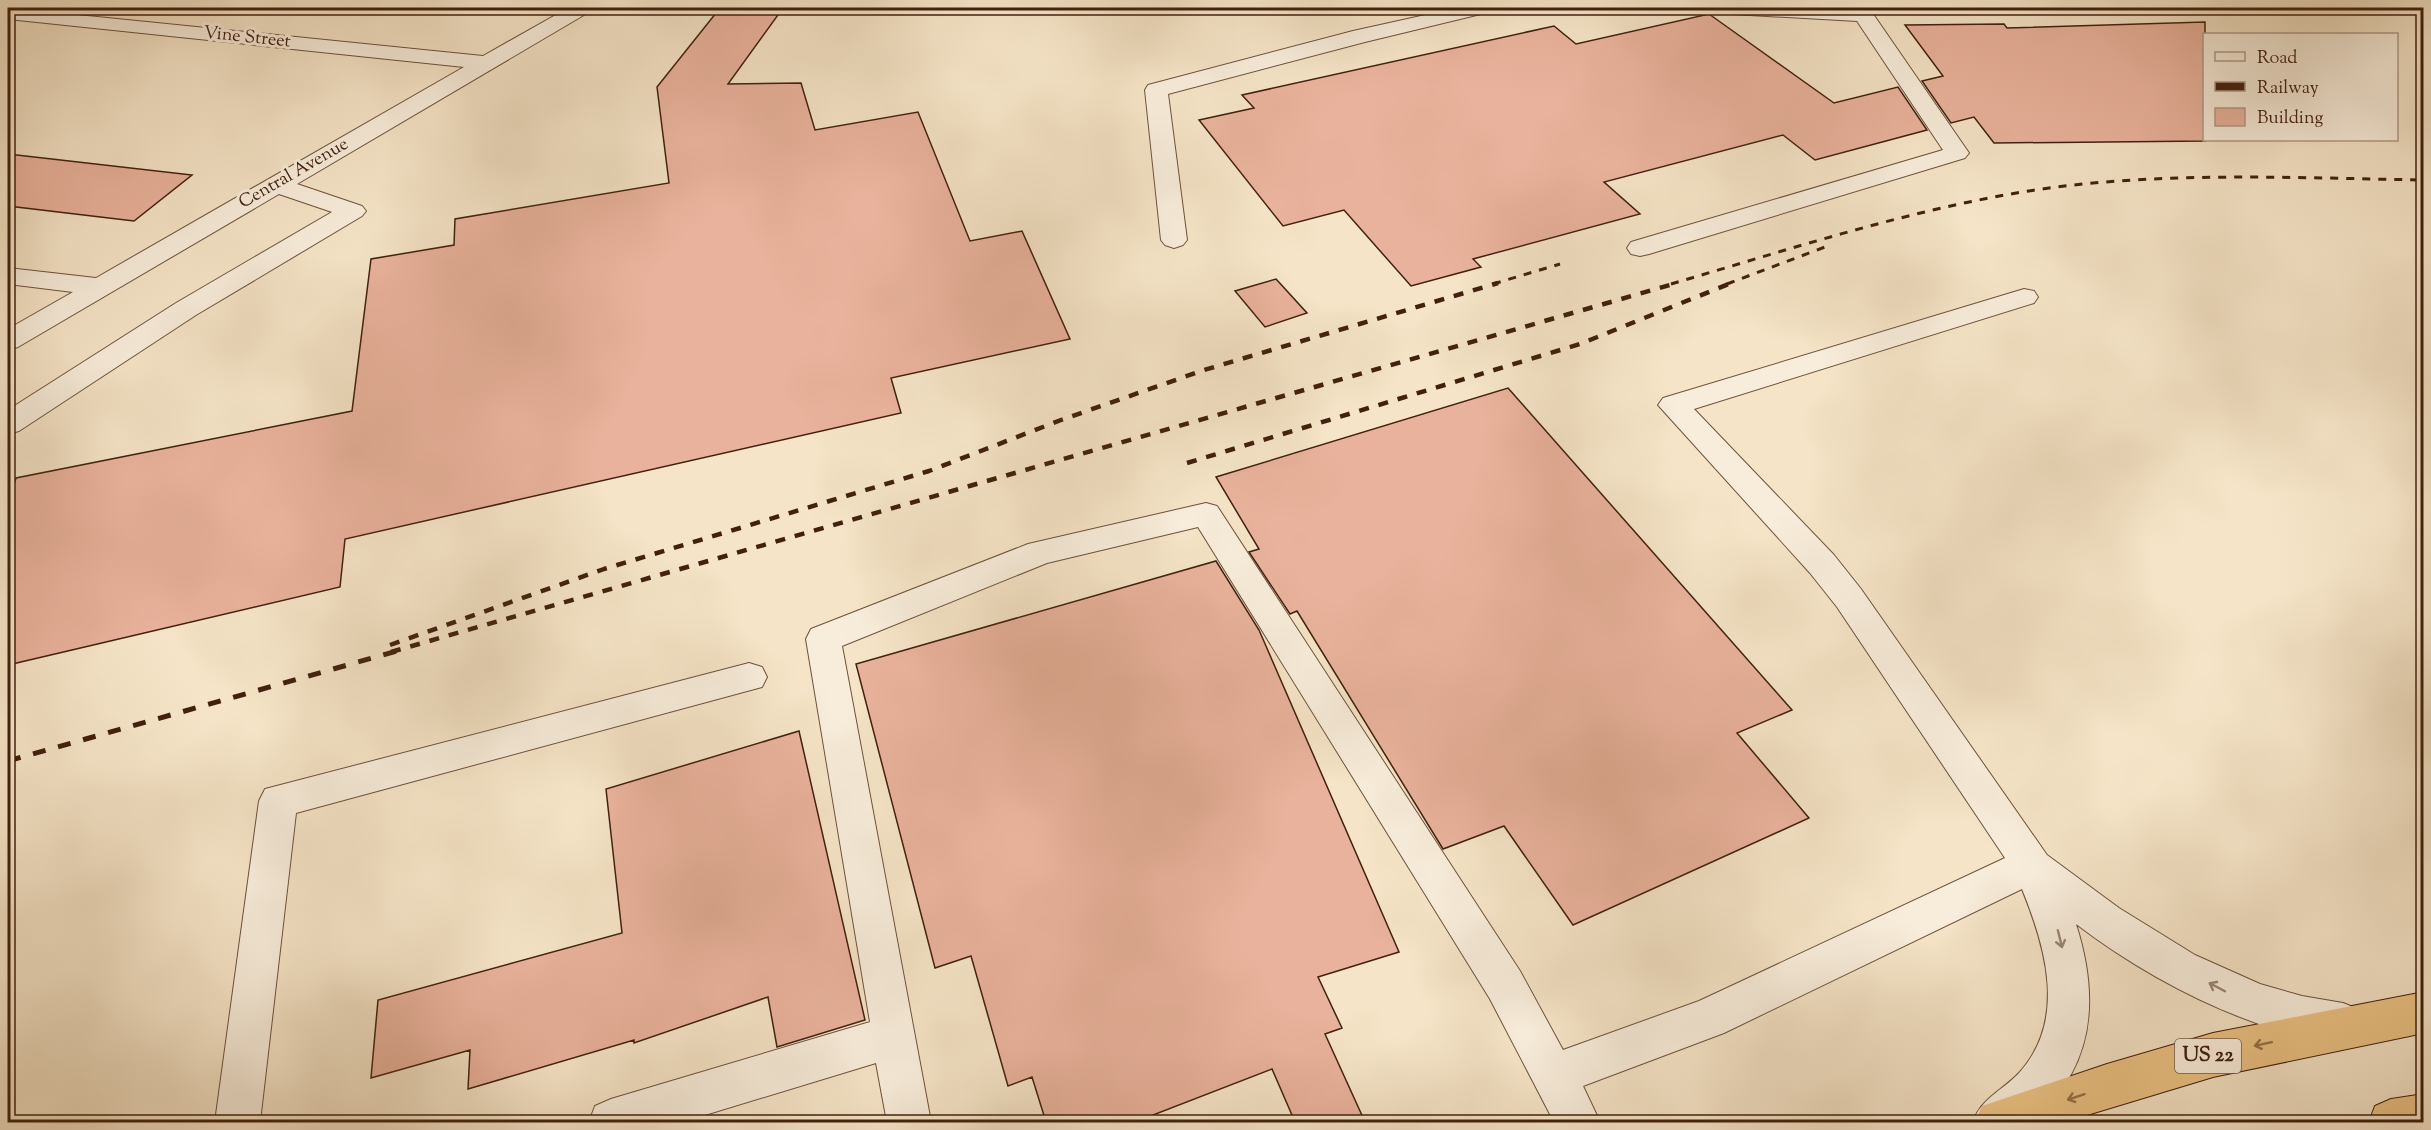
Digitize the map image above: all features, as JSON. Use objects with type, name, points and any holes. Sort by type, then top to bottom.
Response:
[{"type":"highway","name":"US 22","points":[[1997,1122],[2213,1055],[2424,1012]]},
{"type":"highway","points":[[2391,1122],[2424,1116]]},
{"type":"street","name":"Central Avenue","points":[[8,341],[582,8]]},
{"type":"street","points":[[1174,240],[1156,90],[1361,36],[1482,8]]},
{"type":"street","points":[[1640,248],[1957,153],[1864,15],[1732,8]]},
{"type":"street","name":"Vine Street","points":[[8,12],[486,63]]},
{"type":"street","points":[[8,424],[186,309],[353,211],[276,184]]},
{"type":"street","points":[[8,276],[100,287]]},
{"type":"street","points":[[1997,1122],[2039,1084],[2058,1054],[2070,1017],[2068,975],[2059,932],[2032,865],[1849,597],[1822,564],[1673,405],[2024,297]]},
{"type":"street","points":[[909,1122],[823,639],[1040,553],[1206,514],[1477,939],[1555,1075],[1578,1122]]},
{"type":"street","points":[[237,1122],[278,801],[749,677]]},
{"type":"street","points":[[2032,865],[2069,896],[2120,931],[2235,997],[2315,1021],[2354,1025]]},
{"type":"street","points":[[1555,1075],[1709,1018],[2032,865]]},
{"type":"street","points":[[610,1122],[894,1036]]},
{"type":"building","points":[[720,8],[783,8],[728,84],[801,83],[815,130],[918,112],[970,241],[1022,231],[1070,339],[891,378],[901,413],[345,539],[340,587],[8,665],[8,503],[16,478],[352,411],[371,259],[454,245],[455,219],[669,183],[657,87]]},
{"type":"building","points":[[1709,14],[1834,103],[1898,87],[1927,130],[1815,160],[1783,135],[1604,182],[1640,214],[1473,259],[1481,267],[1411,286],[1344,210],[1283,226],[1199,120],[1254,108],[1242,95],[1554,26],[1576,44]]},
{"type":"building","points":[[2205,22],[2205,33],[2203,33],[2203,141],[2205,141],[1994,143],[1974,117],[1951,123],[1922,81],[1943,76],[1905,25],[2004,24],[2007,28]]},
{"type":"building","points":[[8,154],[192,175],[134,221],[8,206]]},
{"type":"building","points":[[1276,279],[1307,313],[1265,327],[1235,291]]},
{"type":"building","points":[[1508,388],[1792,710],[1737,733],[1809,818],[1573,925],[1504,826],[1443,849],[1297,611],[1290,614],[1249,552],[1259,549],[1216,477]]},
{"type":"building","points":[[1216,561],[1259,630],[1399,952],[1318,977],[1342,1028],[1325,1034],[1365,1122],[1295,1122],[1272,1069],[1135,1122],[1046,1122],[1032,1077],[1008,1086],[971,956],[935,968],[856,664]]},
{"type":"building","points":[[799,731],[865,1020],[777,1047],[768,997],[634,1043],[634,1040],[468,1089],[470,1050],[371,1078],[378,1000],[622,933],[606,789]]},
{"type":"railway","points":[[1671,284],[1897,219],[2035,190],[2083,184],[2180,178],[2278,177],[2424,180]]},
{"type":"railway","points":[[1727,284],[1825,247]]},
{"type":"railway","points":[[1493,284],[1560,264]]},
{"type":"railway","points":[[390,645],[604,569],[929,471],[1061,420],[1204,370],[1498,283]]},
{"type":"railway","points":[[391,652],[1677,283]]},
{"type":"railway","points":[[1187,463],[1580,344],[1731,283]]},
{"type":"railway","points":[[8,761],[397,651]]}]
